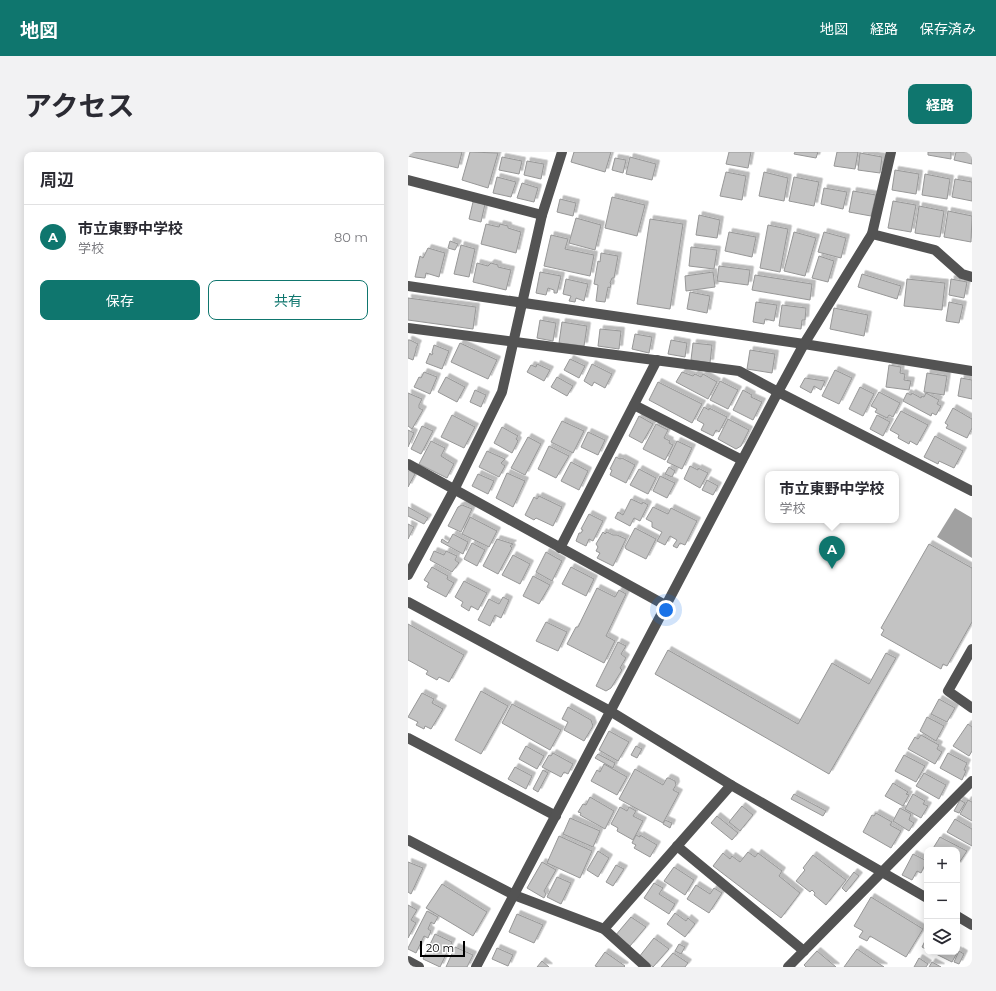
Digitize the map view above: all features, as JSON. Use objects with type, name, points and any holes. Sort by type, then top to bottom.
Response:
[{"type":"street","points":[[408,575],[454,490],[502,392],[521,302],[542,215],[562,152]]},
{"type":"street","points":[[476,967],[778,392],[804,344],[872,234],[891,152]]},
{"type":"street","points":[[408,180],[542,215]]},
{"type":"street","points":[[872,234],[934,250],[962,274],[972,277]]},
{"type":"street","points":[[408,286],[804,344],[972,371]]},
{"type":"street","points":[[408,328],[739,371],[972,491]]},
{"type":"street","points":[[560,548],[657,360]]},
{"type":"street","points":[[634,405],[742,460]]},
{"type":"street","points":[[408,464],[665,605]]},
{"type":"street","points":[[408,602],[610,711],[731,785],[924,896]]},
{"type":"street","points":[[972,649],[948,691],[972,708]]},
{"type":"street","points":[[408,738],[556,816]]},
{"type":"street","points":[[788,967],[972,781]]},
{"type":"street","points":[[604,929],[731,785]]},
{"type":"street","points":[[408,840],[514,895],[604,929],[646,967]]},
{"type":"street","points":[[677,846],[804,951]]},
{"type":"street","points":[[960,918],[972,925]]},
{"type":"street","points":[[408,961],[418,967]]},
{"type":"shaded area","points":[[955,508],[972,518],[972,558],[937,537]]},
{"type":"building","points":[[408,152],[462,152],[458,168],[408,156]]},
{"type":"building","points":[[470,152],[498,153],[488,188],[462,180]]},
{"type":"building","points":[[574,152],[611,152],[605,172],[571,162]]},
{"type":"building","points":[[729,152],[751,152],[748,168],[726,164]]},
{"type":"building","points":[[795,152],[818,152],[816,158],[794,154]]},
{"type":"building","points":[[837,152],[858,152],[855,169],[834,166]]},
{"type":"building","points":[[928,152],[951,152],[951,159],[928,155]]},
{"type":"building","points":[[956,152],[972,152],[972,164],[954,160]]},
{"type":"building","points":[[860,153],[882,157],[880,173],[858,170]]},
{"type":"building","points":[[502,157],[522,161],[519,174],[499,170]]},
{"type":"building","points":[[630,157],[656,164],[652,180],[626,174]]},
{"type":"building","points":[[615,158],[626,160],[623,173],[612,170]]},
{"type":"building","points":[[527,161],[544,164],[541,179],[524,175]]},
{"type":"building","points":[[895,170],[919,174],[916,194],[892,190]]},
{"type":"building","points":[[726,172],[746,176],[742,200],[720,196]]},
{"type":"building","points":[[764,172],[788,178],[784,201],[759,196]]},
{"type":"building","points":[[925,174],[950,179],[947,199],[922,195]]},
{"type":"building","points":[[497,177],[516,182],[511,197],[493,193]]},
{"type":"building","points":[[794,177],[819,182],[814,206],[789,201]]},
{"type":"building","points":[[955,179],[972,182],[972,201],[952,197]]},
{"type":"building","points":[[522,183],[538,188],[534,202],[517,198]]},
{"type":"building","points":[[824,188],[847,192],[843,209],[821,204]]},
{"type":"building","points":[[853,191],[876,195],[871,216],[849,212]]},
{"type":"building","points":[[612,197],[645,205],[637,236],[605,228]]},
{"type":"building","points":[[560,199],[576,203],[573,216],[557,212]]},
{"type":"building","points":[[893,201],[916,205],[911,232],[888,228]]},
{"type":"building","points":[[473,202],[485,204],[481,222],[469,219]]},
{"type":"building","points":[[919,206],[944,211],[940,237],[915,233]]},
{"type":"building","points":[[948,211],[972,216],[971,242],[944,237]]},
{"type":"building","points":[[699,215],[720,220],[717,238],[696,235]]},
{"type":"building","points":[[576,218],[601,225],[595,250],[569,243]]},
{"type":"building","points":[[650,219],[683,224],[670,309],[637,304]]},
{"type":"building","points":[[486,224],[499,227],[500,224],[521,232],[516,253],[481,244]]},
{"type":"building","points":[[768,225],[788,229],[780,272],[760,268]]},
{"type":"building","points":[[729,232],[756,237],[752,257],[725,251]]},
{"type":"building","points":[[794,232],[816,238],[805,276],[784,271]]},
{"type":"building","points":[[824,232],[846,238],[841,258],[818,252]]},
{"type":"building","points":[[551,235],[568,239],[565,249],[594,255],[590,276],[544,266]]},
{"type":"building","points":[[450,241],[458,244],[455,250],[448,248]]},
{"type":"building","points":[[461,245],[475,249],[469,277],[454,274]]},
{"type":"building","points":[[691,247],[717,250],[714,269],[689,266]]},
{"type":"building","points":[[428,248],[445,253],[439,277],[426,273],[425,278],[415,277],[420,256],[423,258]]},
{"type":"building","points":[[601,253],[618,256],[614,278],[612,278],[610,283],[610,288],[608,287],[605,302],[596,301],[598,285],[594,284]]},
{"type":"building","points":[[819,256],[834,261],[828,282],[812,278]]},
{"type":"building","points":[[477,263],[488,266],[491,263],[498,265],[498,267],[511,270],[506,290],[473,282]]},
{"type":"building","points":[[719,266],[750,270],[748,285],[717,281]]},
{"type":"building","points":[[540,272],[561,276],[557,293],[554,293],[554,290],[548,288],[546,295],[536,293]]},
{"type":"building","points":[[713,272],[715,287],[686,291],[685,276]]},
{"type":"building","points":[[862,274],[901,286],[897,299],[858,287]]},
{"type":"building","points":[[755,275],[812,284],[810,300],[752,290]]},
{"type":"building","points":[[566,279],[588,284],[584,301],[576,298],[575,302],[569,301],[571,296],[563,294]]},
{"type":"building","points":[[907,279],[945,283],[942,310],[904,306]]},
{"type":"building","points":[[951,279],[967,282],[964,298],[949,295]]},
{"type":"building","points":[[690,292],[710,296],[707,313],[687,309]]},
{"type":"building","points":[[408,298],[476,307],[473,329],[408,320]]},
{"type":"building","points":[[756,302],[777,305],[774,321],[765,319],[764,324],[753,322]]},
{"type":"building","points":[[949,302],[963,305],[959,323],[946,321]]},
{"type":"building","points":[[782,305],[806,308],[805,320],[802,320],[801,329],[779,326]]},
{"type":"building","points":[[834,308],[868,315],[864,336],[830,329]]},
{"type":"building","points":[[540,320],[556,323],[553,341],[537,338]]},
{"type":"building","points":[[562,322],[587,326],[584,346],[559,343]]},
{"type":"building","points":[[600,329],[621,331],[619,349],[598,346]]},
{"type":"building","points":[[635,334],[652,337],[649,353],[632,349]]},
{"type":"building","points":[[408,340],[418,344],[413,360],[408,358]]},
{"type":"building","points":[[671,340],[687,343],[685,357],[668,354]]},
{"type":"building","points":[[460,343],[497,360],[488,379],[451,362]]},
{"type":"building","points":[[693,343],[712,345],[710,363],[691,360]]},
{"type":"building","points":[[434,345],[449,351],[442,369],[426,363],[430,353],[431,355],[433,354],[432,352]]},
{"type":"building","points":[[750,350],[775,354],[772,373],[747,369]]},
{"type":"building","points":[[570,359],[585,366],[579,378],[564,370]]},
{"type":"building","points":[[537,364],[550,370],[544,381],[527,372],[531,365],[536,367]]},
{"type":"building","points":[[592,364],[612,374],[605,388],[594,382],[592,386],[584,381]]},
{"type":"building","points":[[889,365],[901,367],[900,373],[905,374],[904,380],[911,381],[909,390],[886,387]]},
{"type":"building","points":[[835,370],[852,378],[839,404],[822,396]]},
{"type":"building","points":[[424,372],[437,377],[430,394],[414,387],[419,377],[421,378]]},
{"type":"building","points":[[682,372],[693,376],[695,374],[701,377],[703,374],[717,382],[708,399],[676,382]]},
{"type":"building","points":[[927,373],[947,376],[944,395],[924,392]]},
{"type":"building","points":[[446,377],[465,387],[457,402],[438,392]]},
{"type":"building","points":[[557,377],[573,386],[567,396],[551,387]]},
{"type":"building","points":[[805,378],[825,381],[821,390],[814,386],[811,393],[800,387]]},
{"type":"building","points":[[961,378],[972,380],[972,399],[958,396]]},
{"type":"building","points":[[720,381],[738,390],[728,409],[710,400]]},
{"type":"building","points":[[658,382],[702,404],[692,423],[649,400]]},
{"type":"building","points":[[860,387],[874,394],[863,416],[849,409]]},
{"type":"building","points":[[475,390],[486,395],[481,407],[470,402]]},
{"type":"building","points":[[743,390],[752,395],[751,397],[762,402],[753,420],[733,410]]},
{"type":"building","points":[[879,392],[900,403],[893,417],[889,415],[887,418],[875,412],[877,409],[871,406]]},
{"type":"building","points":[[408,393],[422,399],[419,408],[423,410],[412,429],[408,426]]},
{"type":"building","points":[[907,393],[911,395],[912,393],[921,398],[922,396],[924,397],[926,393],[939,400],[937,404],[941,406],[936,415],[932,413],[931,416],[903,401]]},
{"type":"building","points":[[704,407],[727,417],[719,432],[716,430],[713,436],[701,430],[704,424],[697,420]]},
{"type":"building","points":[[953,408],[972,419],[972,428],[967,438],[946,428],[948,425],[945,423]]},
{"type":"building","points":[[901,411],[928,425],[917,445],[910,441],[909,444],[898,438],[899,435],[890,430]]},
{"type":"building","points":[[452,415],[475,427],[464,448],[441,437]]},
{"type":"building","points":[[877,415],[890,422],[883,436],[870,429]]},
{"type":"building","points":[[639,416],[653,424],[642,443],[629,436]]},
{"type":"building","points":[[728,419],[749,430],[741,446],[736,449],[718,439]]},
{"type":"building","points":[[562,421],[584,431],[573,453],[551,442]]},
{"type":"building","points":[[656,424],[668,430],[664,438],[670,441],[669,443],[673,445],[665,460],[643,449]]},
{"type":"building","points":[[422,426],[433,431],[421,454],[411,449]]},
{"type":"building","points":[[502,427],[518,436],[516,439],[518,441],[512,453],[494,443]]},
{"type":"building","points":[[408,430],[414,433],[408,447]]},
{"type":"building","points":[[588,432],[605,440],[598,455],[581,447]]},
{"type":"building","points":[[935,436],[963,451],[954,468],[939,461],[938,464],[924,457]]},
{"type":"building","points":[[528,437],[541,444],[525,475],[511,468]]},
{"type":"building","points":[[431,441],[445,448],[441,456],[454,464],[447,478],[419,464]]},
{"type":"building","points":[[677,441],[692,448],[682,469],[667,462]]},
{"type":"building","points":[[549,446],[569,456],[556,478],[538,469]]},
{"type":"building","points":[[487,451],[505,459],[501,463],[505,466],[499,477],[479,467]]},
{"type":"building","points":[[616,457],[620,459],[622,458],[635,465],[626,483],[610,475],[612,470],[610,469]]},
{"type":"building","points":[[571,462],[588,471],[579,490],[561,481]]},
{"type":"building","points":[[690,466],[708,473],[700,488],[684,479]]},
{"type":"building","points":[[669,467],[675,471],[672,477],[665,474]]},
{"type":"building","points":[[639,469],[656,478],[648,494],[630,485]]},
{"type":"building","points":[[409,470],[415,474],[408,487],[408,472]]},
{"type":"building","points":[[507,473],[525,481],[513,507],[496,498]]},
{"type":"building","points":[[478,474],[494,481],[488,494],[472,486]]},
{"type":"building","points":[[660,476],[675,483],[667,498],[653,491]]},
{"type":"building","points":[[707,480],[718,486],[713,495],[702,490]]},
{"type":"building","points":[[539,496],[562,507],[553,526],[536,518],[534,520],[525,515],[534,497],[537,499]]},
{"type":"building","points":[[631,499],[648,505],[640,521],[634,518],[630,526],[615,518],[618,512],[623,515]]},
{"type":"building","points":[[462,505],[472,509],[461,532],[448,526],[458,507]]},
{"type":"building","points":[[408,507],[428,518],[424,524],[408,516]]},
{"type":"building","points":[[653,507],[668,514],[671,508],[697,521],[685,545],[680,543],[677,548],[673,546],[677,540],[670,536],[665,545],[657,541],[662,532],[652,527],[652,522],[646,519]]},
{"type":"building","points":[[589,514],[603,521],[593,541],[589,539],[586,546],[576,541],[579,533],[583,530],[581,529]]},
{"type":"building","points":[[470,517],[497,531],[489,547],[462,534]]},
{"type":"building","points":[[408,524],[414,527],[408,539]]},
{"type":"building","points":[[635,528],[656,539],[646,559],[626,549],[625,547]]},
{"type":"building","points":[[603,532],[605,534],[607,532],[626,539],[613,566],[597,558],[600,553],[596,551],[598,547],[596,544]]},
{"type":"building","points":[[453,534],[468,542],[463,554],[441,542],[442,539],[448,543]]},
{"type":"building","points":[[497,539],[513,544],[510,546],[512,548],[498,574],[483,566]]},
{"type":"building","points":[[472,543],[485,550],[477,566],[464,559]]},
{"type":"building","points":[[929,544],[972,568],[972,622],[947,666],[943,664],[941,669],[881,635],[884,630],[881,628]]},
{"type":"building","points":[[434,551],[444,555],[446,551],[457,556],[455,560],[459,563],[452,572],[430,560]]},
{"type":"building","points":[[546,552],[562,561],[552,581],[536,572]]},
{"type":"building","points":[[513,555],[530,564],[520,584],[502,575]]},
{"type":"building","points":[[432,567],[448,576],[447,579],[454,583],[446,597],[427,587],[429,583],[424,580]]},
{"type":"building","points":[[571,567],[594,579],[586,596],[562,584]]},
{"type":"building","points":[[533,576],[550,585],[539,604],[523,596]]},
{"type":"building","points":[[464,581],[487,593],[478,610],[471,606],[469,611],[461,606],[463,602],[455,597]]},
{"type":"building","points":[[597,588],[615,597],[619,590],[626,594],[606,636],[615,641],[604,663],[567,644],[576,627],[578,627]]},
{"type":"building","points":[[503,597],[509,600],[501,618],[495,615],[490,626],[478,620],[489,599],[499,604]]},
{"type":"building","points":[[546,622],[567,632],[558,651],[536,641]]},
{"type":"building","points":[[408,624],[464,655],[449,682],[439,677],[437,680],[426,674],[428,671],[408,660]]},
{"type":"building","points":[[618,642],[626,646],[621,654],[626,658],[620,668],[622,670],[611,688],[606,691],[596,686]]},
{"type":"building","points":[[668,650],[798,724],[832,663],[869,684],[886,653],[896,658],[829,774],[655,674]]},
{"type":"building","points":[[481,691],[508,706],[481,754],[455,740]]},
{"type":"building","points":[[422,693],[434,699],[432,703],[443,709],[431,729],[425,726],[424,729],[416,725],[418,722],[408,717]]},
{"type":"building","points":[[939,699],[955,708],[947,722],[931,714]]},
{"type":"building","points":[[512,704],[561,730],[550,750],[502,723]]},
{"type":"building","points":[[568,707],[591,720],[593,726],[584,741],[564,730],[568,722],[562,719]]},
{"type":"building","points":[[927,717],[944,726],[936,741],[920,731]]},
{"type":"building","points":[[968,724],[972,727],[972,751],[969,756],[953,746]]},
{"type":"building","points":[[609,731],[629,742],[618,761],[599,750]]},
{"type":"building","points":[[921,735],[939,745],[937,749],[942,752],[935,764],[908,749],[915,737],[918,739]]},
{"type":"building","points":[[526,746],[544,756],[537,769],[519,759]]},
{"type":"building","points":[[636,746],[642,749],[637,758],[631,755]]},
{"type":"building","points":[[553,753],[573,764],[568,774],[564,772],[561,777],[542,767],[549,755],[551,756]]},
{"type":"building","points":[[948,753],[967,763],[964,770],[966,771],[962,780],[940,768]]},
{"type":"building","points":[[598,754],[615,763],[613,768],[595,758]]},
{"type":"building","points":[[904,755],[925,766],[916,782],[895,771]]},
{"type":"building","points":[[604,764],[627,777],[617,795],[591,781],[597,770],[600,772]]},
{"type":"building","points":[[515,767],[532,776],[526,789],[508,779]]},
{"type":"building","points":[[635,769],[663,785],[667,778],[675,781],[676,785],[673,790],[679,793],[663,823],[619,799]]},
{"type":"building","points":[[543,770],[548,773],[538,792],[533,789]]},
{"type":"building","points":[[924,773],[946,785],[939,799],[916,786]]},
{"type":"building","points":[[893,783],[908,792],[906,794],[909,795],[903,806],[885,796]]},
{"type":"building","points":[[794,794],[826,811],[823,816],[791,799]]},
{"type":"building","points":[[913,794],[925,801],[923,804],[928,806],[921,818],[905,809]]},
{"type":"building","points":[[590,797],[614,811],[605,829],[580,815],[581,813],[578,812],[583,804],[586,805]]},
{"type":"building","points":[[960,800],[965,803],[959,813],[954,811]]},
{"type":"building","points":[[968,800],[972,802],[972,821],[960,814]]},
{"type":"building","points":[[742,806],[753,815],[740,831],[729,822]]},
{"type":"building","points":[[620,807],[627,811],[629,807],[636,811],[633,816],[643,821],[633,840],[617,831],[618,828],[611,824]]},
{"type":"building","points":[[900,808],[911,814],[909,820],[914,823],[909,831],[893,821]]},
{"type":"building","points":[[876,813],[892,822],[890,825],[901,831],[891,848],[863,832],[872,815],[874,816]]},
{"type":"building","points":[[717,816],[738,833],[732,840],[711,823]]},
{"type":"building","points":[[570,818],[600,831],[593,847],[563,834]]},
{"type":"building","points":[[955,819],[972,829],[972,846],[947,832]]},
{"type":"building","points":[[665,820],[672,823],[670,828],[663,824]]},
{"type":"building","points":[[636,835],[640,837],[640,835],[657,845],[650,857],[634,848],[636,845],[632,843]]},
{"type":"building","points":[[559,836],[592,851],[580,878],[547,863]]},
{"type":"building","points":[[940,837],[959,847],[934,847]]},
{"type":"building","points":[[960,847],[967,851],[960,862]]},
{"type":"building","points":[[598,851],[609,858],[598,877],[587,870]]},
{"type":"building","points":[[748,852],[755,857],[758,853],[782,871],[779,876],[800,893],[781,918],[713,866],[723,853],[730,859],[732,856],[740,862]]},
{"type":"building","points":[[913,854],[924,860],[924,867],[921,873],[917,871],[912,880],[902,875]]},
{"type":"building","points":[[813,855],[846,880],[826,905],[814,895],[815,893],[812,890],[810,892],[796,881],[805,870],[803,868]]},
{"type":"building","points":[[408,862],[423,868],[411,894],[408,892]]},
{"type":"building","points":[[542,862],[556,870],[544,891],[546,894],[544,898],[527,888]]},
{"type":"building","points":[[616,865],[624,869],[613,886],[606,882]]},
{"type":"building","points":[[674,867],[694,880],[685,895],[664,881]]},
{"type":"building","points":[[854,872],[859,876],[846,892],[842,888]]},
{"type":"building","points":[[557,877],[571,883],[561,904],[547,897]]},
{"type":"building","points":[[654,883],[663,888],[659,894],[675,904],[669,914],[644,898]]},
{"type":"building","points":[[442,884],[487,912],[473,936],[426,908]]},
{"type":"building","points":[[696,885],[710,894],[714,888],[722,893],[709,913],[687,899]]},
{"type":"building","points":[[871,897],[923,929],[906,957],[870,936],[867,941],[859,937],[863,931],[854,926]]},
{"type":"building","points":[[408,905],[417,910],[411,920],[416,923],[408,938]]},
{"type":"building","points":[[427,911],[438,917],[434,924],[431,922],[428,929],[431,931],[428,938],[424,936],[416,953],[408,948]]},
{"type":"building","points":[[675,913],[686,921],[688,918],[695,924],[685,937],[667,924]]},
{"type":"building","points":[[517,914],[543,925],[534,943],[509,932]]},
{"type":"building","points":[[631,917],[646,927],[630,946],[615,936]]},
{"type":"building","points":[[435,934],[452,942],[440,967],[423,959]]},
{"type":"building","points":[[654,938],[669,949],[653,967],[639,957]]},
{"type":"building","points":[[679,944],[685,947],[681,954],[675,951]]},
{"type":"building","points":[[455,947],[473,955],[467,967],[446,967]]},
{"type":"building","points":[[497,948],[513,955],[508,966],[492,959]]},
{"type":"building","points":[[857,949],[884,967],[844,967]]},
{"type":"building","points":[[817,951],[836,967],[806,967],[804,965]]},
{"type":"building","points":[[605,952],[625,966],[595,966]]},
{"type":"building","points":[[960,952],[964,954],[959,964],[954,962],[957,955],[960,955]]},
{"type":"building","points":[[673,953],[688,963],[685,967],[661,967]]},
{"type":"building","points":[[938,955],[956,955],[952,962]]},
{"type":"building","points":[[919,958],[928,964],[926,967],[914,967]]},
{"type":"building","points":[[542,961],[549,967],[537,967]]},
{"type":"building","points":[[932,962],[941,967],[929,967]]},
{"type":"place","name":"市立東野中学校","points":[[832,569]]}]
